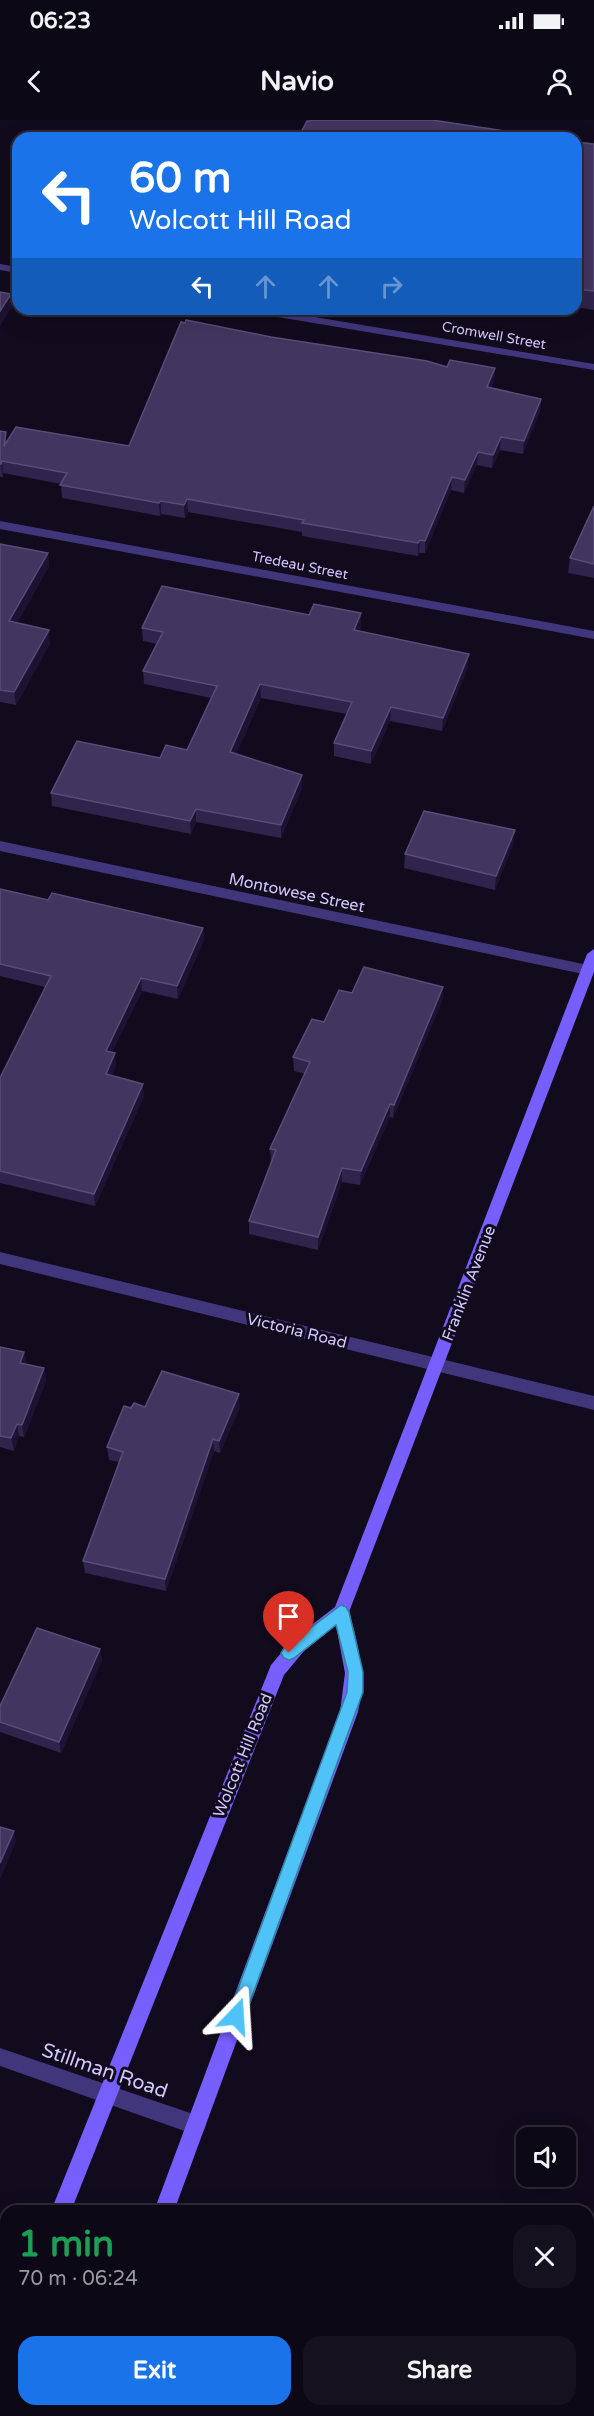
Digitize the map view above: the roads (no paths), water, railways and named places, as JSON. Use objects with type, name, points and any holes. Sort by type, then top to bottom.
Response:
[{"type":"main road","name":"Franklin Avenue","points":[[341,1612],[594,954]]},
{"type":"main road","name":"Wolcott Hill Road","points":[[63,2205],[277,1670],[289,1653],[302,1641],[341,1612]]},
{"type":"main road","points":[[166,2205],[355,1692],[356,1672],[341,1612]]},
{"type":"street","name":"Cromwell Street","points":[[284,315],[594,367]]},
{"type":"street","name":"Tredeau Street","points":[[0,525],[594,635]]},
{"type":"street","name":"Montowese Street","points":[[0,846],[588,970]]},
{"type":"street","name":"Victoria Road","points":[[0,1258],[594,1403]]},
{"type":"street","name":"Stillman Road","points":[[0,2057],[196,2125]]}]
